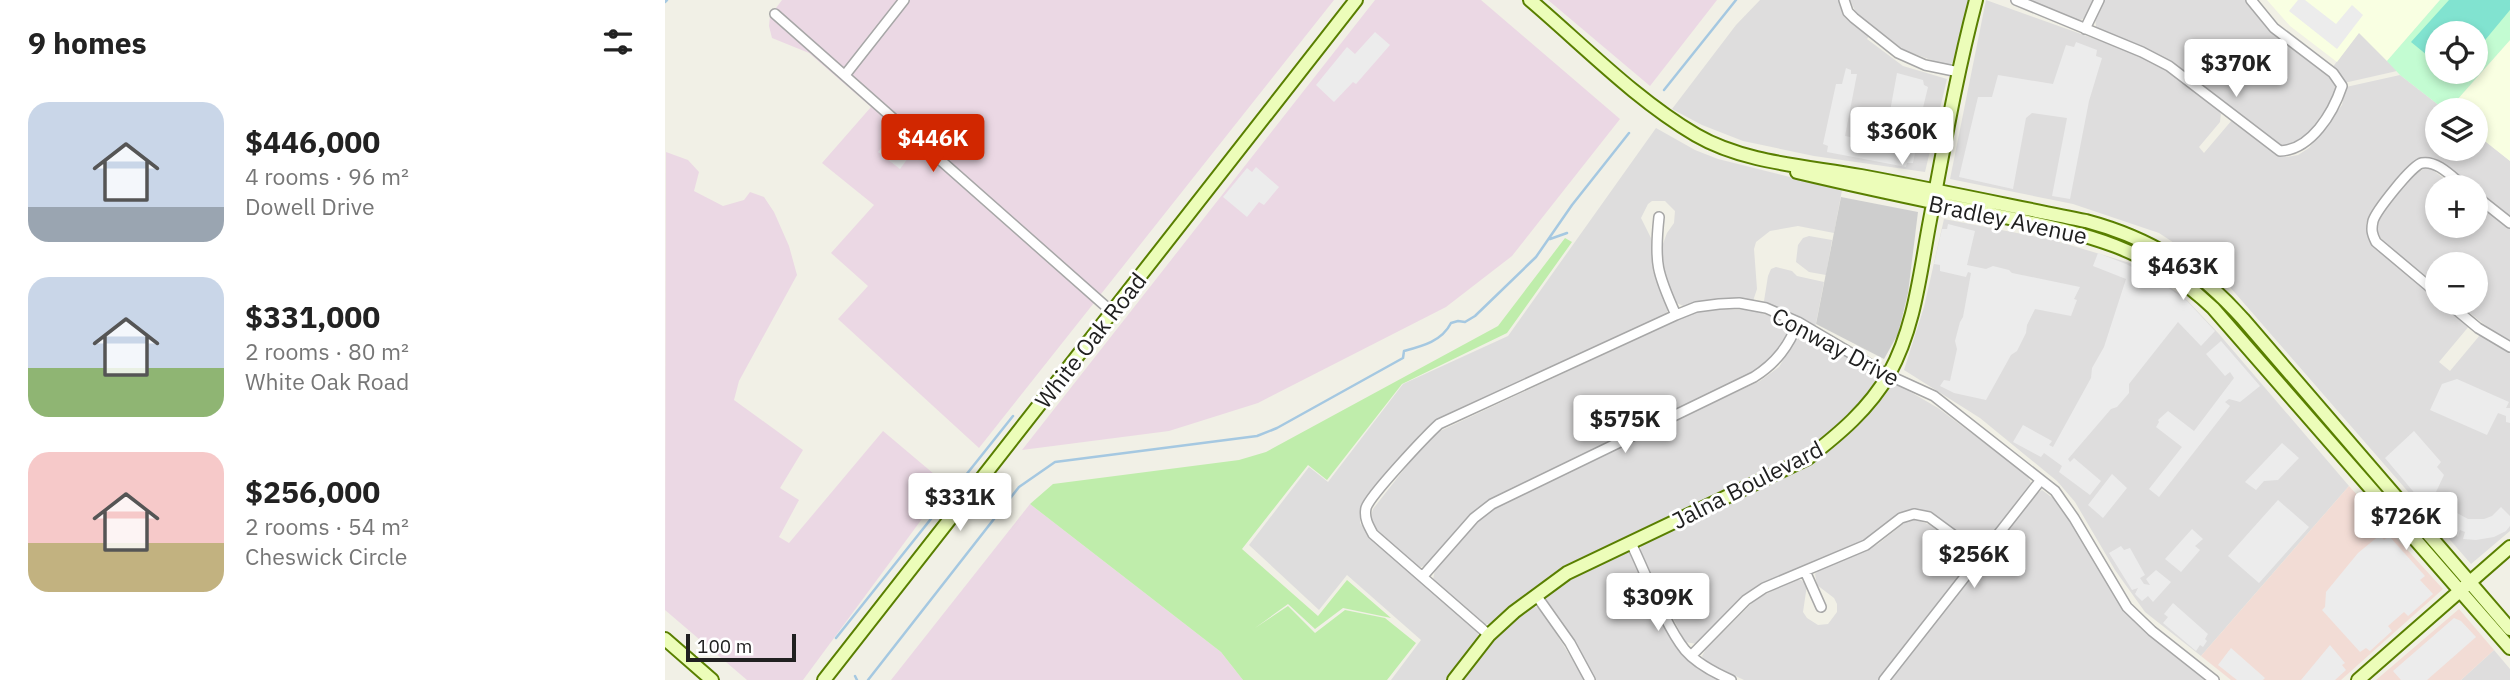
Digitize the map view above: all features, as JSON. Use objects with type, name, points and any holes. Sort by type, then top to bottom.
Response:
[{"type":"street","points":[[845,75],[904,0]]},
{"type":"street","name":"White Oak Road","points":[[824,680],[1356,0]]},
{"type":"street","name":"Bradley Avenue","points":[[1530,0],[1665,115],[1704,139],[1790,170],[1935,197],[2084,234],[2143,257],[2177,277],[2213,308],[2465,586],[2510,629]]},
{"type":"street","points":[[1844,0],[1854,18],[1898,53],[1925,65],[1959,72]]},
{"type":"street","name":"Jalna Boulevard","points":[[1454,680],[1489,635],[1566,572],[1808,458],[1863,411],[1888,375],[1911,319],[1959,72],[1976,0]]},
{"type":"street","points":[[2016,0],[2169,66],[2280,151],[2293,150],[2309,138],[2324,121],[2342,86],[2333,73],[2274,29],[2251,0]]},
{"type":"street","points":[[2085,29],[2099,0]]},
{"type":"street","points":[[775,14],[1111,311]]},
{"type":"street","points":[[2425,283],[2376,242],[2371,231],[2374,217],[2409,172],[2422,163],[2431,163],[2450,175]]},
{"type":"street","points":[[2488,206],[2510,223]]},
{"type":"street","points":[[1659,217],[1656,266],[1676,315]]},
{"type":"street","name":"Conway Drive","points":[[1489,635],[1373,534],[1366,522],[1366,506],[1423,437],[1440,424],[1676,315],[1696,307],[1739,303],[1766,308],[1798,322],[1888,375],[1934,396],[2055,491],[2127,607],[2152,631],[2214,680]]},
{"type":"street","points":[[2462,315],[2510,347]]},
{"type":"street","points":[[1423,576],[1474,519],[1492,504],[1754,377],[1771,366],[1783,351],[1798,322]]},
{"type":"street","points":[[1884,680],[2040,481]]},
{"type":"street","points":[[1691,656],[1746,600],[1765,587],[1866,545],[1901,519],[1914,514],[1929,517],[1982,556]]},
{"type":"street","points":[[1631,543],[1673,632],[1691,656],[1703,666],[1731,680]]},
{"type":"street","points":[[2358,680],[2510,547]]},
{"type":"street","points":[[1805,571],[1821,607]]},
{"type":"street","name":"Bradley Avenue","points":[[2465,586],[2510,648]]},
{"type":"street","points":[[1536,595],[1570,643],[1590,680]]},
{"type":"street","points":[[665,639],[712,680]]},
{"type":"shaded area","points":[[782,0],[1334,0],[979,448],[838,319],[868,286],[831,253],[874,205],[822,163],[871,107],[809,53],[772,38],[770,16]]},
{"type":"shaded area","points":[[1375,0],[1481,0],[1620,119],[1512,256],[1446,307],[1258,403],[1169,431],[1022,450]]},
{"type":"shaded area","points":[[1548,0],[1717,0],[1650,86]]},
{"type":"shaded area","points":[[1760,0],[1840,0],[1844,14],[1850,21],[1870,35],[1867,39],[1903,66],[1947,79],[1925,172],[1814,156],[1743,141],[1702,125],[1672,109],[1736,25]]},
{"type":"shaded area","points":[[1850,0],[1971,0],[1956,60],[1948,66],[1904,50],[1857,15]]},
{"type":"shaded area","points":[[1986,0],[2112,45],[2148,60],[2177,77],[2221,114],[2220,122],[2199,147],[2204,153],[2232,120],[2276,153],[2287,157],[2298,155],[2309,148],[2342,105],[2346,87],[2400,75],[2430,98],[2425,98],[2425,158],[2410,165],[2370,215],[2366,224],[2369,238],[2373,246],[2425,288],[2425,315],[2458,315],[2470,325],[2439,362],[2450,371],[2480,335],[2510,352],[2510,531],[2471,564],[2215,270],[2159,233],[2073,204],[1950,179]]},
{"type":"shaded area","points":[[2027,0],[2094,0],[2086,17],[2079,21]]},
{"type":"shaded area","points":[[2102,0],[2246,0],[2279,38],[2331,78],[2336,87],[2333,100],[2301,143],[2287,147],[2281,145],[2160,55],[2096,27],[2095,17]]},
{"type":"shaded area","points":[[2267,0],[2440,0],[2387,61],[2359,33],[2337,62],[2290,26]]},
{"type":"shaded area","points":[[2298,0],[2305,0],[2336,24],[2352,5],[2363,15],[2337,49],[2289,11]]},
{"type":"shaded area","points":[[2449,0],[2510,0],[2510,10],[2488,37],[2488,21],[2430,21]]},
{"type":"shaded area","points":[[2425,27],[2425,53],[2411,42]]},
{"type":"shaded area","points":[[1375,32],[1390,45],[1356,84],[1353,82],[1334,102],[1316,85],[1347,47],[1355,54]]},
{"type":"shaded area","points":[[2359,32],[2397,71],[2344,83],[2338,72],[2332,68]]},
{"type":"shaded area","points":[[2510,40],[2510,161],[2488,144],[2488,98],[2459,98],[2471,84],[2488,84],[2488,65]]},
{"type":"shaded area","points":[[2076,42],[2097,50],[2096,56],[2102,58],[2089,101],[2070,199],[2052,196],[2067,118],[2032,113],[2026,118],[2013,189],[1959,177],[1978,97],[1992,97],[1998,75],[2053,84],[2066,45],[2074,47]]},
{"type":"shaded area","points":[[1846,68],[1851,70],[1851,74],[1857,74],[1845,136],[1884,144],[1897,73],[1923,80],[1928,87],[1921,116],[1917,116],[1915,126],[1920,128],[1913,163],[1907,163],[1906,167],[1827,152],[1828,146],[1823,144],[1836,84],[1842,84]]},
{"type":"shaded area","points":[[1656,128],[1695,150],[1718,159],[1842,190],[1834,233],[1798,226],[1770,231],[1756,242],[1754,249],[1757,289],[1753,301],[1726,299],[1683,306],[1675,302],[1665,281],[1660,252],[1674,223],[1675,211],[1665,201],[1652,201],[1641,218],[1651,238],[1653,271],[1667,302],[1666,314],[1436,422],[1421,433],[1363,506],[1360,523],[1367,533],[1476,629],[1479,640],[1448,680],[1391,680],[1421,640],[1347,575],[1319,610],[1249,545],[1309,467],[1328,482],[1403,384],[1508,336]]},
{"type":"shaded area","points":[[891,136],[904,146],[900,151],[908,158],[900,169],[878,152]]},
{"type":"shaded area","points":[[2488,144],[2510,161],[2510,218],[2488,201],[2488,175],[2454,175],[2436,161],[2488,161]]},
{"type":"shaded area","points":[[666,152],[688,160],[699,172],[694,191],[723,206],[744,200],[750,192],[764,197],[789,246],[797,275],[739,381],[734,400],[803,450],[780,488],[799,500],[779,537],[789,543],[883,431],[947,485],[803,680],[747,680],[665,610]]},
{"type":"shaded area","points":[[1256,167],[1279,187],[1264,205],[1259,202],[1247,217],[1223,197],[1247,168],[1252,172]]},
{"type":"shaded area","points":[[2425,168],[2439,175],[2425,175],[2425,238],[2488,238],[2488,212],[2510,229],[2510,342],[2472,315],[2488,315],[2488,252],[2425,252],[2425,276],[2385,244],[2376,231],[2378,220],[2409,179]]},
{"type":"shaded area","points":[[1841,197],[1918,212],[1908,293],[1898,334],[1884,359],[1816,324]]},
{"type":"shaded area","points":[[1944,219],[2053,240],[2130,263],[2182,295],[2219,334],[2349,486],[2201,656],[2145,612],[2115,570],[2075,502],[2057,481],[1980,418],[1904,370],[1924,307]]},
{"type":"shaded area","points":[[1948,224],[1975,231],[1967,265],[1986,269],[1993,266],[2012,273],[2080,287],[2074,299],[2077,300],[2071,316],[2035,309],[2017,351],[2011,355],[1986,400],[1954,393],[1940,386],[1944,380],[1950,381],[1957,349],[1955,341],[1963,317],[1971,273],[1968,272],[1966,277],[1940,271],[1940,265],[1934,264],[1942,229],[1947,229]]},
{"type":"shaded area","points":[[1809,236],[1832,240],[1826,275],[1809,272],[1796,262],[1798,245],[1803,238]]},
{"type":"shaded area","points":[[2098,253],[2159,281],[2187,301],[2215,331],[2201,346],[2178,322],[2129,384],[2129,393],[2117,407],[2111,409],[2068,459],[2070,462],[2074,458],[2101,481],[2090,495],[2059,472],[2062,466],[2044,453],[2041,457],[2013,442],[2023,425],[2052,441],[2049,445],[2053,447],[2091,378],[2092,368],[2104,347],[2126,279],[2093,266]]},
{"type":"shaded area","points":[[1776,267],[1792,271],[1797,276],[1824,282],[1815,328],[1766,305],[1764,301],[1768,276],[1771,269]]},
{"type":"shaded area","points":[[1716,309],[1753,310],[1781,320],[1788,326],[1789,331],[1777,355],[1758,371],[1492,498],[1472,514],[1427,565],[1416,566],[1373,526],[1370,520],[1373,509],[1423,445],[1438,432],[1686,316]]},
{"type":"shaded area","points":[[1802,333],[1875,372],[1878,382],[1840,427],[1799,457],[1552,577],[1493,624],[1483,624],[1433,580],[1435,569],[1487,512],[1505,500],[1760,381],[1779,367],[1798,335]]},
{"type":"shaded area","points":[[2221,341],[2260,386],[2240,402],[2229,399],[2225,402],[2230,406],[2159,497],[2149,489],[2182,447],[2156,427],[2158,420],[2168,411],[2194,431],[2234,378],[2230,372],[2225,376],[2206,354]]},
{"type":"shaded area","points":[[2457,379],[2509,402],[2506,408],[2510,408],[2510,423],[2506,422],[2506,416],[2498,413],[2487,435],[2430,410],[2442,384]]},
{"type":"shaded area","points":[[1890,384],[1897,384],[1938,408],[2027,475],[2031,483],[2030,489],[1984,546],[1977,548],[1928,513],[1909,511],[1899,514],[1869,539],[1752,590],[1697,644],[1685,642],[1640,552],[1641,545],[1814,460],[1867,415]]},
{"type":"shaded area","points":[[2414,431],[2441,462],[2437,467],[2444,475],[2436,492],[2437,497],[2453,517],[2457,513],[2468,519],[2484,519],[2492,516],[2501,507],[2510,516],[2510,526],[2506,531],[2494,537],[2463,539],[2465,532],[2460,530],[2458,537],[2428,509],[2433,504],[2428,498],[2423,503],[2385,458]]},
{"type":"shaded area","points":[[2282,443],[2299,458],[2278,480],[2264,481],[2256,490],[2245,482]]},
{"type":"shaded area","points":[[2112,474],[2127,488],[2103,518],[2088,505]]},
{"type":"shaded area","points":[[2349,486],[2443,589],[2341,680],[2231,680],[2201,656]]},
{"type":"shaded area","points":[[2042,490],[2054,499],[2069,519],[2126,613],[2145,632],[2206,680],[1890,680],[2034,496]]},
{"type":"shaded area","points":[[2278,500],[2309,527],[2259,583],[2228,556]]},
{"type":"shaded area","points":[[1030,504],[1221,652],[1243,680],[891,680]]},
{"type":"shaded area","points":[[1915,519],[1930,525],[1969,556],[1971,561],[1879,680],[1744,680],[1706,662],[1702,656],[1756,599],[1794,580],[1801,580],[1807,585],[1803,612],[1807,618],[1818,625],[1828,624],[1837,612],[1837,604],[1834,598],[1817,585],[1815,574],[1878,544],[1908,520]]},
{"type":"shaded area","points":[[2192,529],[2203,539],[2195,546],[2200,550],[2181,572],[2165,559]]},
{"type":"shaded area","points":[[2380,535],[2384,540],[2389,536],[2425,576],[2420,580],[2433,594],[2408,616],[2404,612],[2388,626],[2392,631],[2370,651],[2366,648],[2360,652],[2322,610],[2325,607],[2326,592],[2358,553]]},
{"type":"shaded area","points":[[2121,546],[2124,550],[2130,548],[2145,575],[2140,578],[2144,584],[2150,585],[2146,579],[2156,570],[2171,582],[2153,602],[2148,596],[2142,601],[2135,594],[2138,588],[2132,590],[2109,553]]},
{"type":"shaded area","points":[[1629,552],[1682,652],[1695,666],[1718,680],[1595,680],[1572,640],[1546,604],[1545,595],[1562,582]]},
{"type":"shaded area","points":[[2173,603],[2208,634],[2203,647],[2200,645],[2196,651],[2163,623],[2168,617],[2164,614]]},
{"type":"shaded area","points":[[1531,605],[1541,609],[1585,680],[1460,680],[1490,642]]},
{"type":"shaded area","points":[[2459,609],[2494,650],[2461,680],[2376,680]]},
{"type":"shaded area","points":[[2454,618],[2461,621],[2476,637],[2427,680],[2401,680],[2393,671]]},
{"type":"shaded area","points":[[2330,645],[2345,663],[2342,665],[2346,670],[2335,680],[2301,680]]},
{"type":"shaded area","points":[[2231,648],[2265,678],[2237,680],[2218,665]]},
{"type":"shaded area","points":[[2494,650],[2510,669],[2510,680],[2461,680]]},
{"type":"green space","points":[[2440,0],[2510,0],[2510,40],[2488,65],[2488,21],[2425,21],[2425,84],[2471,84],[2459,98],[2430,98],[2387,61]]},
{"type":"green space","points":[[1565,238],[1572,242],[1507,333],[1402,384],[1327,480],[1308,465],[1242,549],[1318,616],[1347,580],[1391,618],[1343,608],[1315,629],[1288,604],[1255,628],[1288,606],[1315,633],[1345,610],[1385,618],[1416,643],[1387,680],[1243,680],[1221,652],[1030,504],[1053,484],[1239,460],[1266,452],[1498,326]]},
{"type":"waterway","points":[[1664,90],[1736,0]]},
{"type":"waterway","points":[[868,680],[1019,487],[1055,462],[1257,436],[1277,428],[1403,358],[1404,351],[1425,345],[1437,338],[1451,323],[1465,322],[1475,316],[1536,257],[1572,205],[1629,133]]},
{"type":"waterway","points":[[1550,239],[1567,233]]},
{"type":"waterway","points":[[836,638],[1013,416]]},
{"type":"waterway","points":[[855,676],[857,680]]}]
